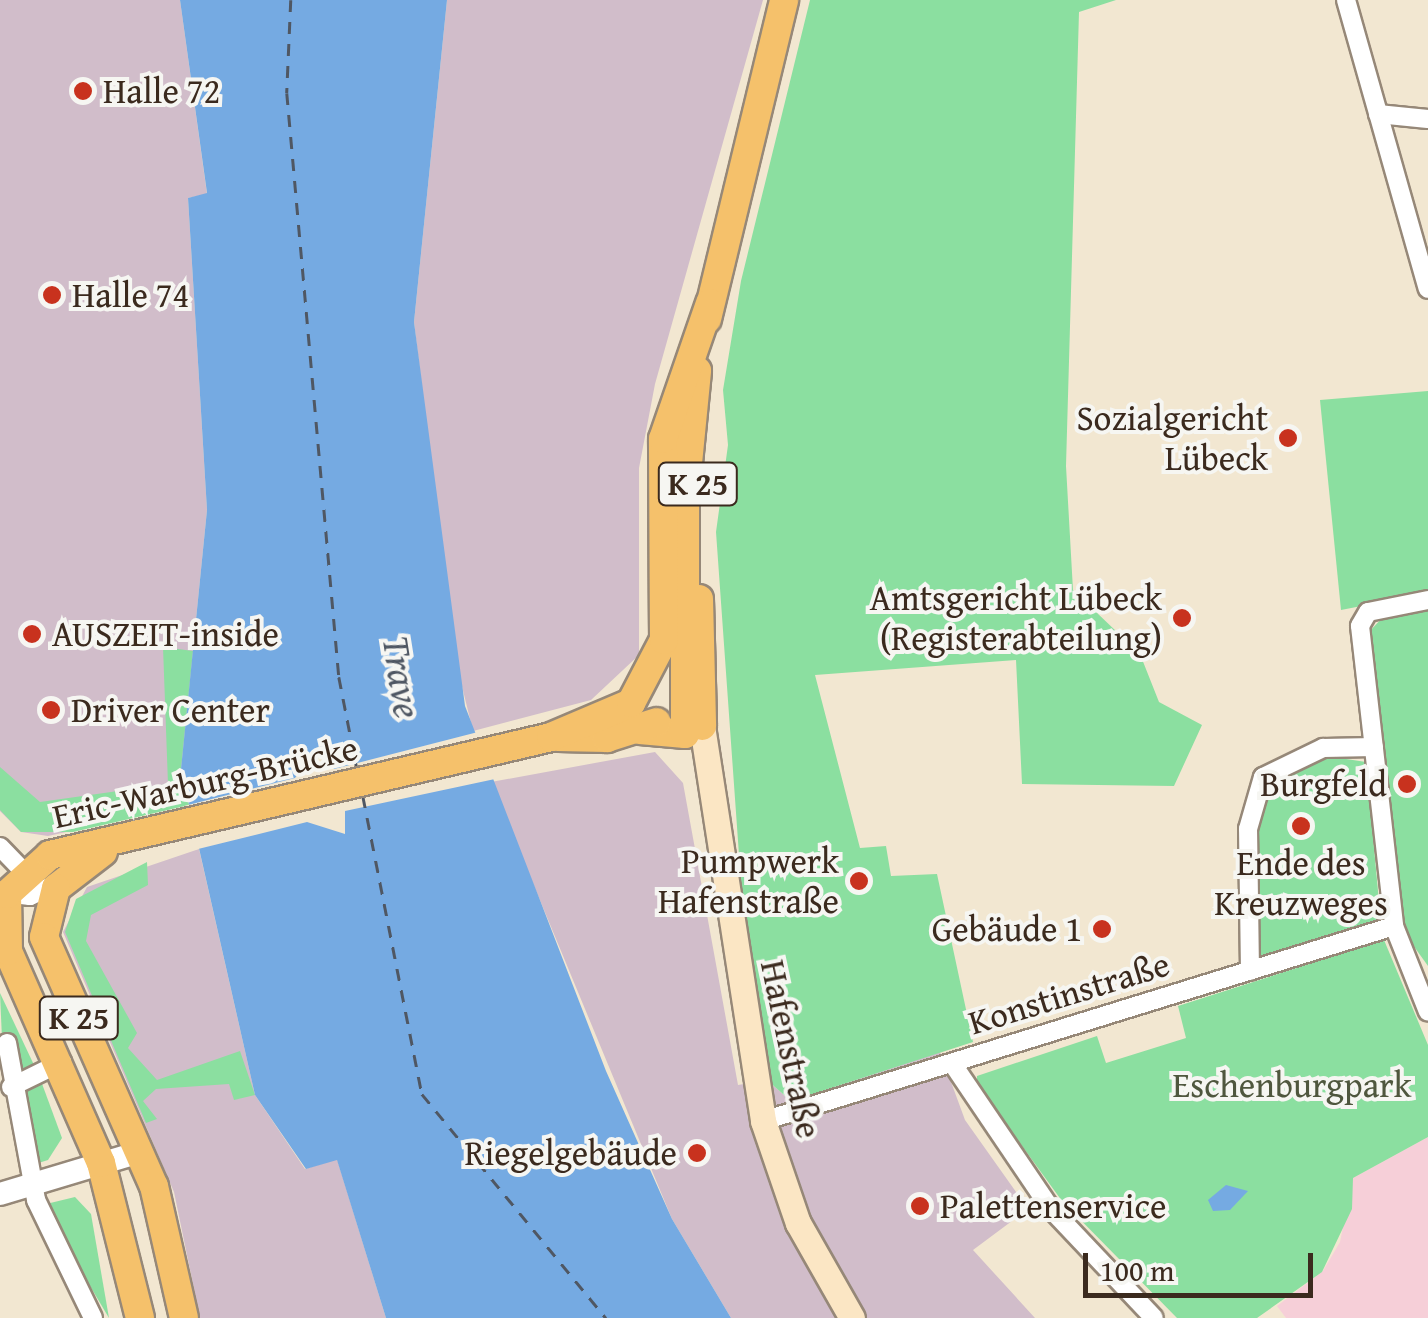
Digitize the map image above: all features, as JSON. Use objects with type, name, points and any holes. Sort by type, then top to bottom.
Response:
[{"type":"main road","name":"K 25","points":[[643,692],[664,640],[663,439],[713,290],[784,0]]},
{"type":"main road","name":"Hafenstraße","points":[[713,290],[687,438],[682,702],[694,730],[704,780],[763,1121],[798,1223],[852,1318]]},
{"type":"main road","name":"Hafenstraße","points":[[694,730],[701,666],[698,478],[713,290]]},
{"type":"main road","name":"Eric-Warburg-Brücke","points":[[13,888],[68,850],[108,848],[551,737],[640,730],[682,702],[701,666]]},
{"type":"main road","points":[[643,692],[661,689],[682,702]]},
{"type":"main road","name":"Eric-Warburg-Brücke","points":[[551,737],[643,692]]},
{"type":"main road","name":"K 25","points":[[640,730],[694,730]]},
{"type":"main road","name":"K 25","points":[[108,848],[60,882],[44,937],[120,1157],[184,1318]]},
{"type":"main road","name":"K 25","points":[[13,888],[8,951],[62,1062],[120,1157],[140,1318]]},
{"type":"main road","name":"K 25","points":[[13,888],[38,977],[120,1157],[158,1318]]},
{"type":"street","points":[[1346,0],[1428,289]]},
{"type":"street","points":[[1378,114],[1428,120]]},
{"type":"street","points":[[1428,600],[1362,618],[1394,926],[1428,1012]]},
{"type":"street","points":[[1250,971],[1248,829],[1264,776],[1323,748],[1374,747]]},
{"type":"street","points":[[0,847],[13,888],[60,882]]},
{"type":"street","name":"Konstinstraße","points":[[763,1121],[1394,926]]},
{"type":"street","points":[[7,1043],[10,1087],[32,1184],[93,1318]]},
{"type":"street","points":[[10,1087],[62,1062]]},
{"type":"street","points":[[952,1063],[1050,1208],[1154,1318]]},
{"type":"street","points":[[0,1194],[120,1157]]},
{"type":"shaded area","points":[[0,0],[180,0],[207,194],[188,198],[207,510],[181,769],[189,805],[48,836],[21,832],[0,811]]},
{"type":"shaded area","points":[[447,0],[763,0],[655,384],[639,468],[639,655],[591,700],[473,731],[455,658],[414,322]]},
{"type":"shaded area","points":[[655,752],[683,783],[738,1085],[767,1080],[791,1101],[940,1052],[965,1120],[1028,1209],[973,1250],[1035,1318],[731,1318],[672,1219],[491,782]]},
{"type":"shaded area","points":[[199,849],[255,1095],[305,1169],[337,1159],[386,1318],[200,1318],[174,1192],[63,932],[87,887]]},
{"type":"shaded area","points":[[1428,1137],[1428,1318],[1286,1318],[1277,1306],[1323,1271],[1340,1242],[1353,1178]]},
{"type":"green space","points":[[810,0],[1116,0],[1079,12],[1066,466],[1073,590],[1140,654],[1159,702],[1202,725],[1174,786],[1022,784],[1016,660],[815,675],[860,848],[886,846],[891,876],[937,874],[973,1042],[791,1101],[767,1080],[744,925],[716,532],[728,445],[723,390],[741,281]]},
{"type":"green space","points":[[1428,391],[1428,593],[1341,610],[1320,400]]},
{"type":"green space","name":"Burgfeld","points":[[1428,606],[1428,966],[1405,934],[1367,634],[1386,614]]},
{"type":"green space","points":[[163,647],[193,651],[181,769],[189,805],[73,832],[21,832],[0,810],[0,767],[40,802],[168,784]]},
{"type":"green space","points":[[1320,755],[1366,762],[1381,923],[1255,957],[1257,804],[1267,780]]},
{"type":"green space","points":[[147,862],[148,885],[91,915],[86,941],[137,1033],[128,1048],[157,1080],[240,1051],[255,1095],[234,1100],[229,1084],[156,1089],[143,1101],[157,1119],[146,1123],[65,932],[76,899]]},
{"type":"green space","name":"Eschenburgpark","points":[[1384,940],[1428,1045],[1428,1137],[1353,1178],[1352,1209],[1322,1272],[1257,1318],[1177,1318],[1062,1201],[977,1084],[977,1076],[1097,1036],[1106,1063],[1186,1038],[1178,1006]]},
{"type":"green space","points":[[0,993],[34,1065],[21,1071],[2,1039]]},
{"type":"green space","points":[[41,1081],[62,1138],[48,1160],[32,1165],[21,1094]]},
{"type":"green space","points":[[75,1197],[91,1214],[109,1318],[42,1205]]},
{"type":"water","name":"Trave","points":[[180,0],[447,0],[414,322],[465,706],[606,1071],[672,1219],[731,1318],[386,1318],[337,1160],[306,1169],[255,1095],[181,769],[207,510],[188,198],[207,193]]},
{"type":"water","points":[[1226,1185],[1248,1191],[1230,1210],[1213,1211],[1208,1200]]},
{"type":"pier","points":[[478,732],[495,779],[345,811],[345,834],[307,822],[194,850],[184,806],[295,778],[320,745],[334,769]]},
{"type":"ferry route","points":[[291,0],[287,93],[339,677],[357,769]]},
{"type":"ferry route","points":[[363,796],[422,1094],[606,1318]]},
{"type":"place","name":"Halle 72","points":[[83,91]]},
{"type":"place","name":"Halle 74","points":[[52,295]]},
{"type":"place","name":"Sozialgericht Lübeck","points":[[1288,438]]},
{"type":"place","name":"Amtsgericht Lübeck (Registerabteilung)","points":[[1182,618]]},
{"type":"place","name":"AUSZEIT-inside","points":[[32,634]]},
{"type":"place","name":"Driver Center","points":[[51,710]]},
{"type":"place","name":"Burgfeld","points":[[1407,784]]},
{"type":"place","name":"Ende des Kreuzweges","points":[[1301,826]]},
{"type":"place","name":"Pumpwerk Hafenstraße","points":[[859,881]]},
{"type":"place","name":"Gebäude 1","points":[[1102,929]]},
{"type":"place","name":"Riegelgebäude","points":[[697,1153]]},
{"type":"place","name":"Palettenservice","points":[[920,1206]]}]
